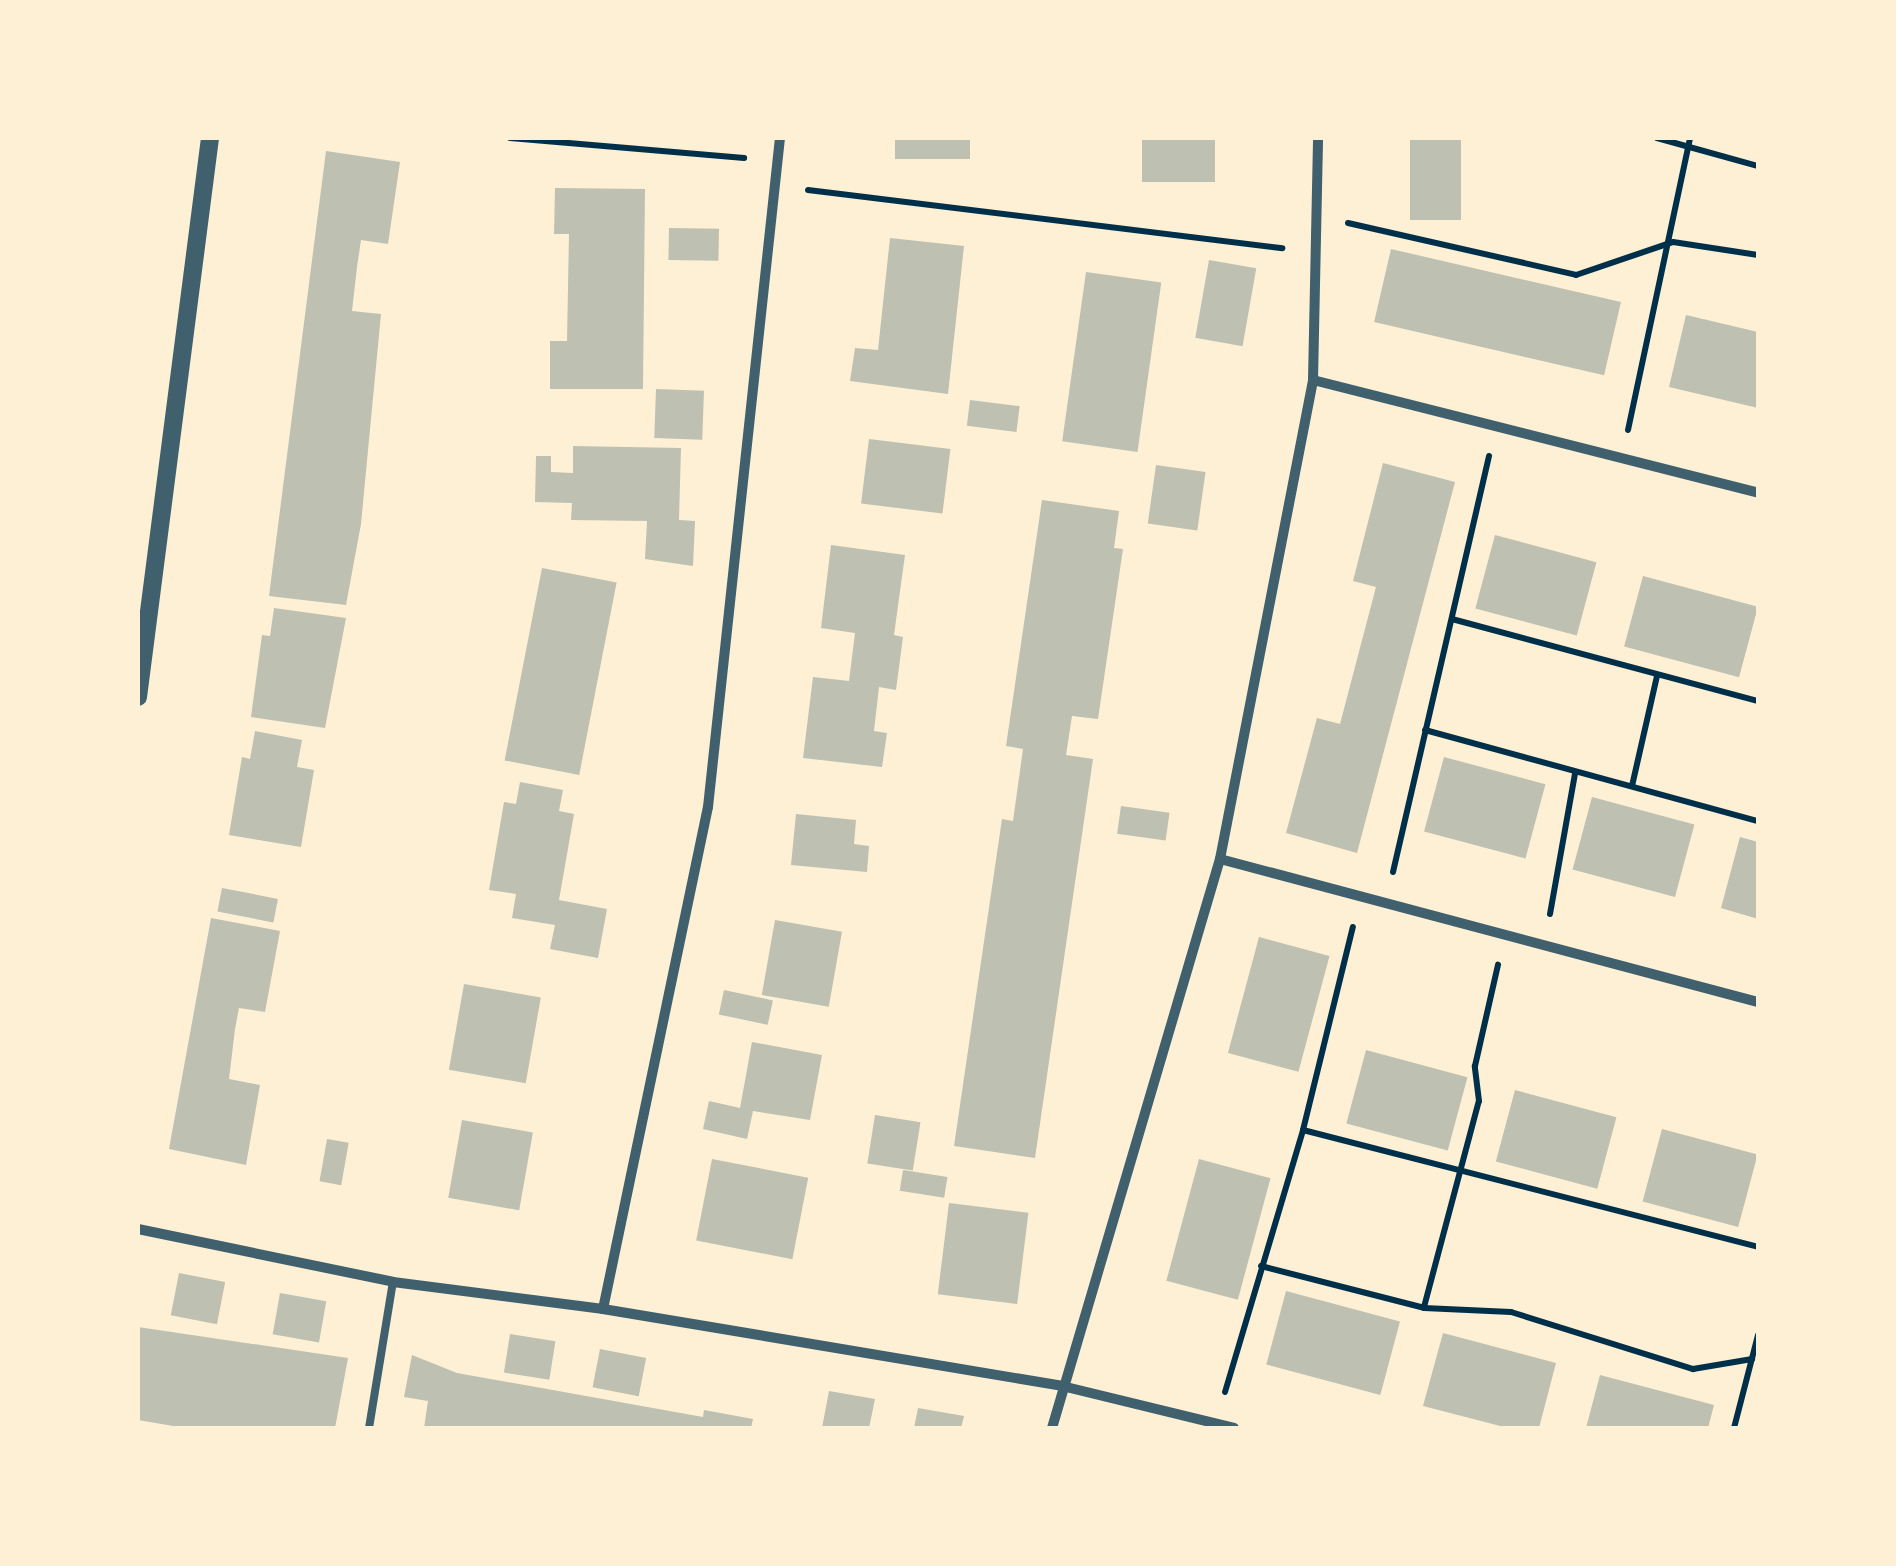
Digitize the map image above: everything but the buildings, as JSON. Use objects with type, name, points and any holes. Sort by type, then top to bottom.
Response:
[{"type":"street","points":[[138,697],[210,138]]},
{"type":"street","points":[[603,1309],[708,807],[780,187],[780,138]]},
{"type":"street","points":[[1052,1428],[1220,859],[1314,380],[1313,252],[1318,138]]},
{"type":"street","points":[[1314,380],[1758,493]]},
{"type":"street","points":[[1220,859],[1758,1002]]},
{"type":"street","points":[[138,1229],[393,1282],[603,1309],[1062,1386],[1234,1428]]},
{"type":"lane","points":[[370,1428],[393,1282]]},
{"type":"path","points":[[510,138],[780,162]]},
{"type":"path","points":[[1657,138],[1689,142],[1758,166]]},
{"type":"path","points":[[1621,459],[1673,242],[1689,142]]},
{"type":"path","points":[[780,187],[1313,252]]},
{"type":"path","points":[[1317,216],[1576,274],[1673,242],[1758,255]]},
{"type":"path","points":[[1386,903],[1496,426]]},
{"type":"path","points":[[1452,620],[1758,701]]},
{"type":"path","points":[[1632,786],[1657,676]]},
{"type":"path","points":[[1425,730],[1758,821]]},
{"type":"path","points":[[1544,945],[1575,773]]},
{"type":"path","points":[[1216,1424],[1302,1130],[1360,896]]},
{"type":"path","points":[[1424,1308],[1479,1101],[1475,1066],[1505,934]]},
{"type":"path","points":[[1302,1130],[1758,1248]]},
{"type":"path","points":[[1261,1266],[1424,1308],[1511,1312],[1694,1369],[1752,1360]]},
{"type":"path","points":[[1734,1428],[1758,1334]]}]
